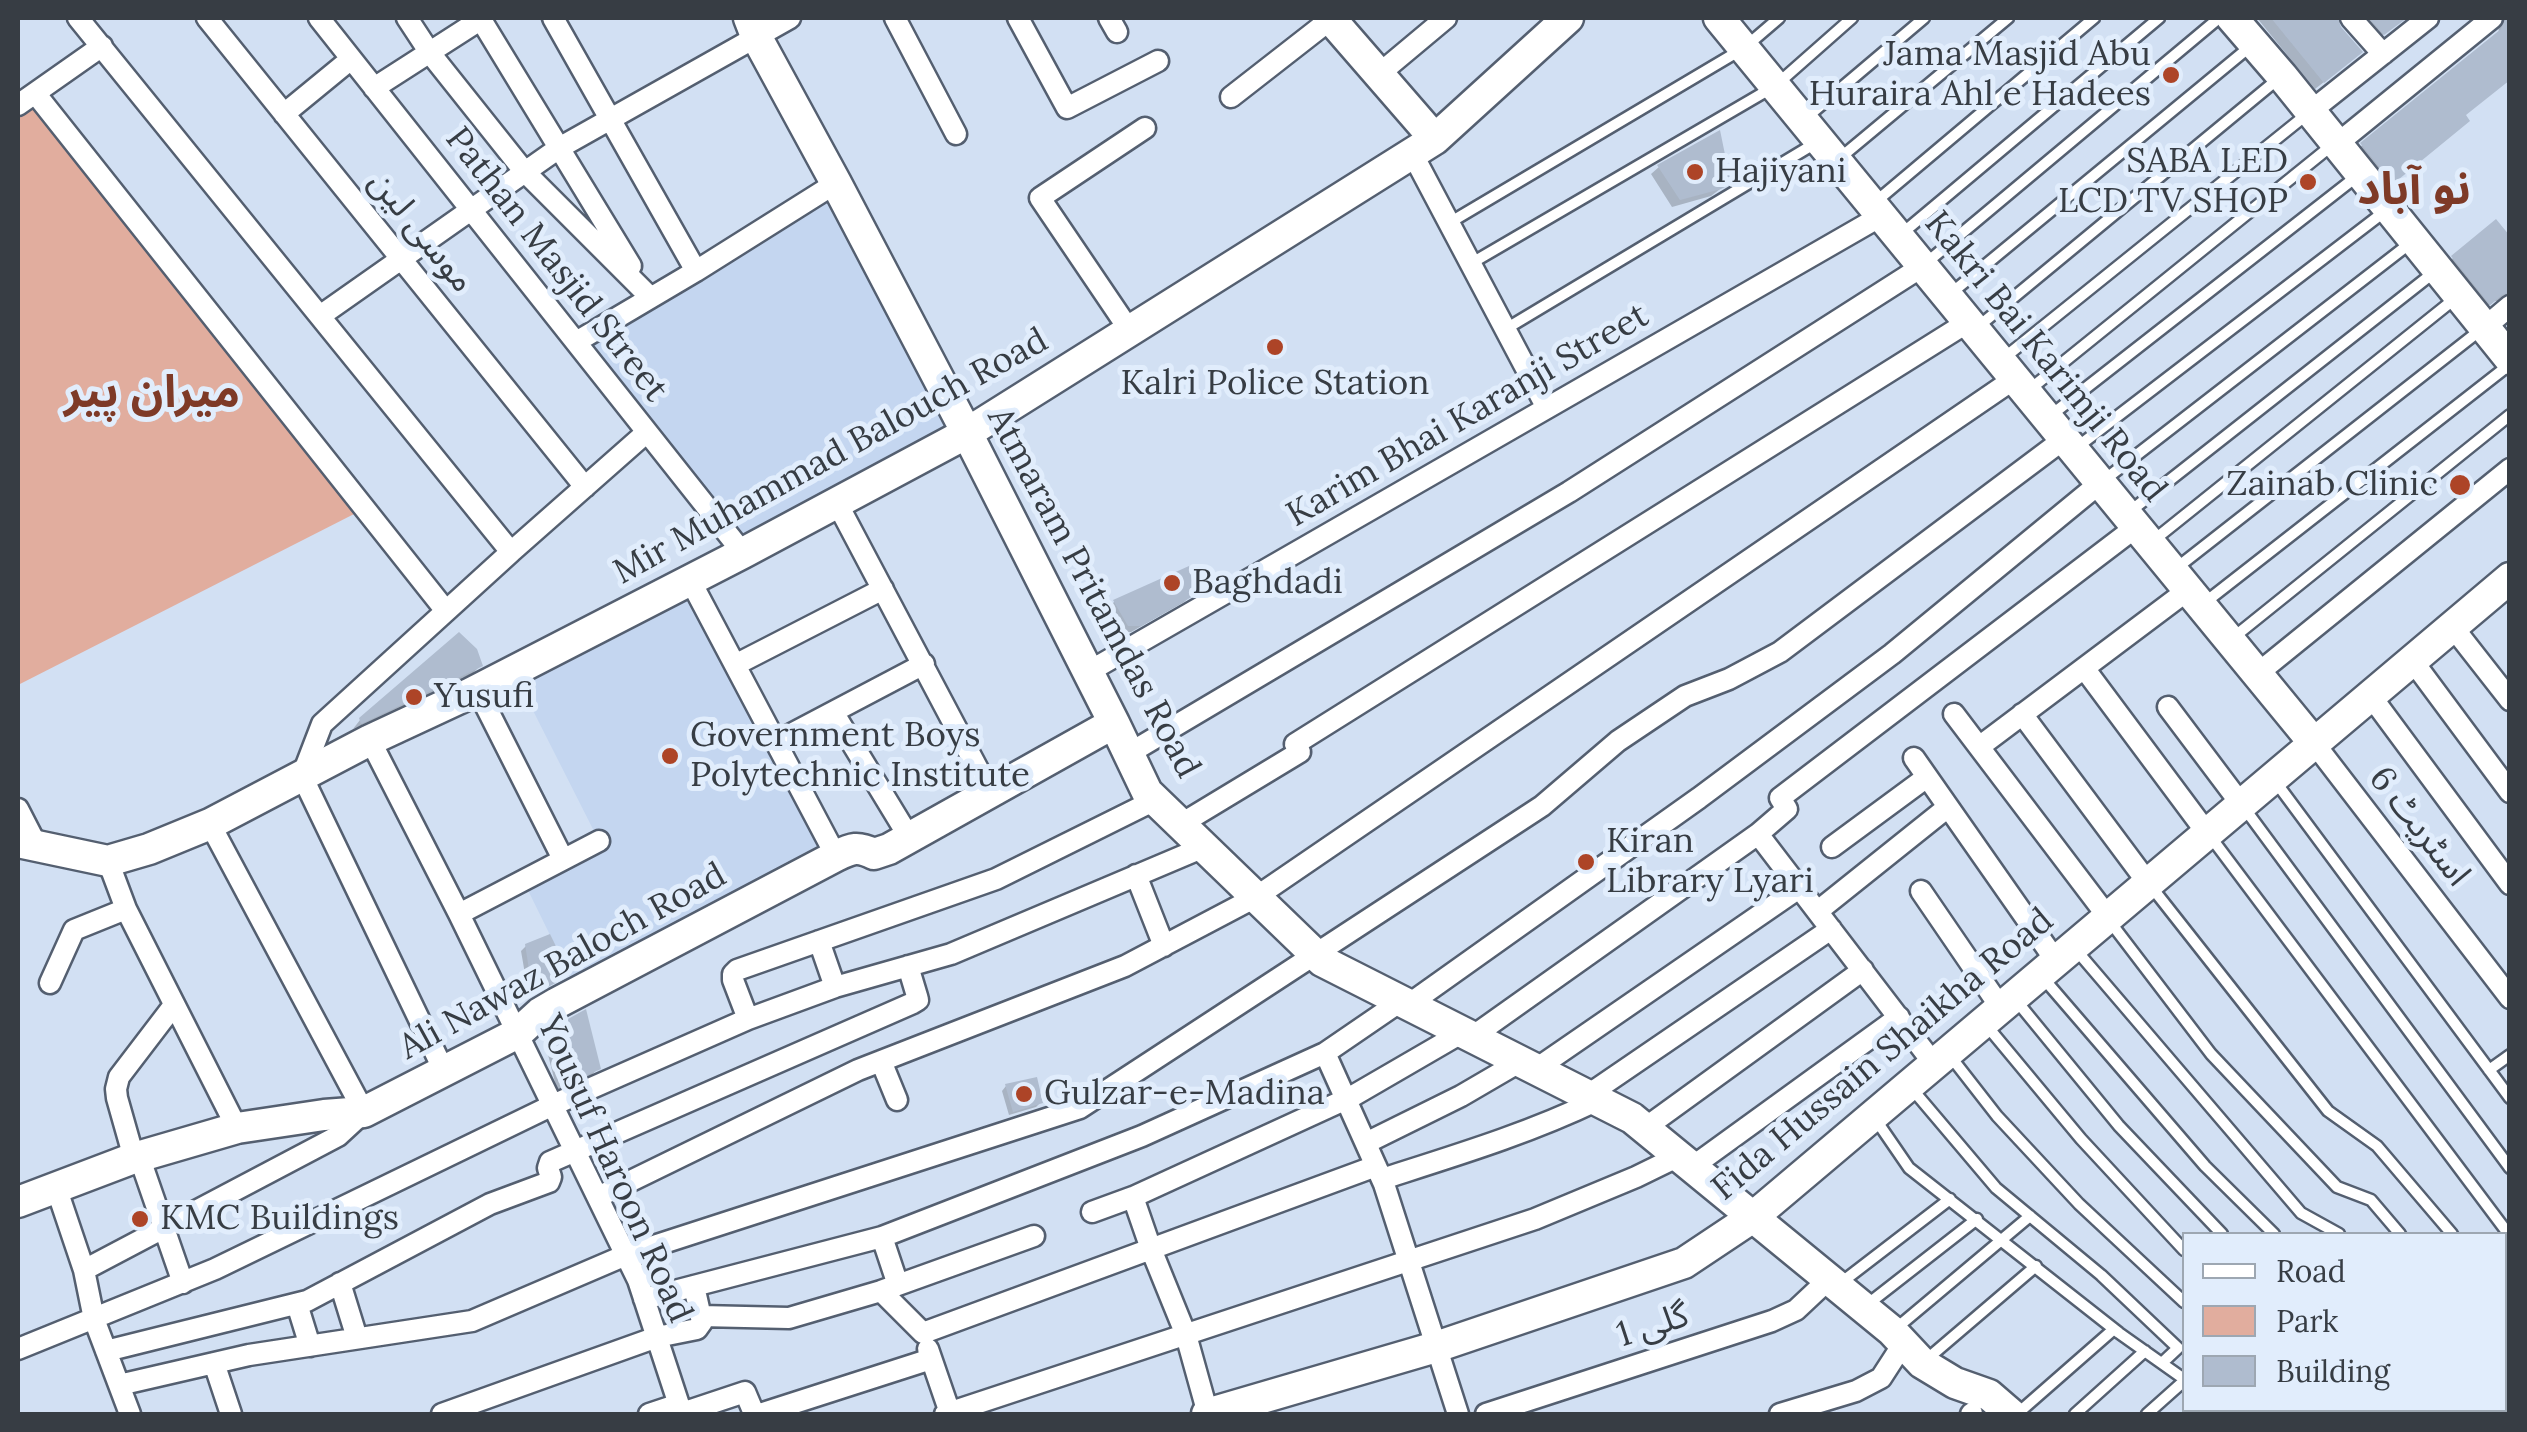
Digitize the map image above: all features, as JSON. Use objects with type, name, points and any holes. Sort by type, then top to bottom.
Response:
[{"type":"street","points":[[78,18],[512,552]]},
{"type":"street","name":"موسی لین","points":[[206,18],[585,487]]},
{"type":"street","name":"Pathan Masjid Street","points":[[318,18],[743,553]]},
{"type":"street","points":[[406,18],[524,170],[650,297]]},
{"type":"street","points":[[374,88],[482,18],[650,297]]},
{"type":"street","points":[[553,18],[696,271]]},
{"type":"street","points":[[320,316],[524,170],[753,27],[790,18]]},
{"type":"street","points":[[895,18],[956,134]]},
{"type":"street","points":[[1018,18],[1067,108],[1158,61]]},
{"type":"street","points":[[1379,74],[1446,18]]},
{"type":"street","name":"Mir Muhammad Balouch Road","points":[[27,844],[108,861],[210,824],[837,503],[966,433],[1424,146],[1568,18]]},
{"type":"street","name":"Kakri Bai Karimji Road","points":[[1719,18],[2314,744]]},
{"type":"street","points":[[2351,18],[2383,54]]},
{"type":"street","points":[[2311,111],[2428,18]]},
{"type":"street","points":[[2336,143],[2492,18]]},
{"type":"street","points":[[1231,97],[1337,20],[1379,74],[1424,146],[1449,224],[1547,408]]},
{"type":"street","points":[[2237,24],[2510,362]]},
{"type":"street","name":"Atmaram Pritamdas Road","points":[[753,27],[966,433],[1147,792],[1322,961],[1632,1118],[1906,1346],[1954,1383],[1989,1396],[2014,1414]]},
{"type":"street","points":[[102,46],[26,99],[446,612]]},
{"type":"street","points":[[284,114],[351,59]]},
{"type":"street","points":[[1130,330],[1040,198],[1145,128]]},
{"type":"street","points":[[576,342],[836,183]]},
{"type":"street","name":"Karim Bhai Karanji Street","points":[[1088,672],[1884,219]]},
{"type":"street","points":[[1128,754],[1569,492],[1922,266]]},
{"type":"street","points":[[2484,328],[2510,306]]},
{"type":"street","points":[[1180,824],[1300,752],[1295,744],[1971,326]]},
{"type":"street","points":[[598,1197],[881,1061],[1125,966],[1256,897],[2014,378]]},
{"type":"street","points":[[444,1071],[302,776],[322,724],[647,432]]},
{"type":"street","points":[[119,1385],[214,1363],[472,1320],[626,1255],[1080,1108],[1542,806],[1618,741],[1685,696],[1729,680],[1780,652],[2062,436]]},
{"type":"street","points":[[2257,674],[2510,468]]},
{"type":"street","points":[[644,1299],[882,1237],[1142,1136],[1325,1053],[1405,1003],[1699,798],[1892,654],[2100,483]]},
{"type":"street","points":[[837,503],[990,792]]},
{"type":"street","points":[[1092,1212],[1346,1100],[1468,1035],[1758,834],[1787,809],[1780,798],[2138,528]]},
{"type":"street","points":[[690,580],[836,856]]},
{"type":"street","name":"Fida Hussain Shaikha Road","points":[[1208,1414],[1436,1347],[1684,1263],[1753,1217],[2508,582]]},
{"type":"street","points":[[735,666],[883,588]]},
{"type":"street","points":[[1979,747],[2187,589]]},
{"type":"street","points":[[2452,626],[2510,700]]},
{"type":"street","points":[[2412,660],[2510,792]]},
{"type":"street","points":[[776,742],[924,664]]},
{"type":"street","points":[[2084,668],[2207,833]]},
{"type":"street","points":[[478,689],[563,859]]},
{"type":"street","points":[[2370,696],[2510,884]]},
{"type":"street","points":[[2168,708],[2241,804]]},
{"type":"street","points":[[833,712],[909,837]]},
{"type":"street","points":[[1954,714],[2108,918]]},
{"type":"street","points":[[2022,714],[2148,883]]},
{"type":"street","name":"Ali Nawaz Baloch Road","points":[[18,1202],[136,1157],[236,1128],[364,1112],[518,1033],[557,1004],[836,856],[854,847],[874,854],[1114,723]]},
{"type":"street","name":"Yousuf Haroon Road","points":[[370,740],[626,1255],[681,1410]]},
{"type":"street","name":"اسٹریٹ 6","points":[[2314,744],[2510,998]]},
{"type":"street","points":[[1914,758],[2056,961]]},
{"type":"street","points":[[1832,848],[1927,776]]},
{"type":"street","points":[[748,1019],[732,974],[996,879],[1155,800]]},
{"type":"street","points":[[1818,912],[1948,807]]},
{"type":"street","points":[[18,809],[27,844]]},
{"type":"street","points":[[84,1270],[338,1136],[364,1112],[210,824]]},
{"type":"street","points":[[1758,834],[1898,1017],[1941,1058]]},
{"type":"street","points":[[459,914],[599,842]]},
{"type":"street","points":[[18,1350],[183,1283],[553,1104],[748,1019],[834,987],[951,954],[1204,847]]},
{"type":"street","points":[[108,861],[126,909],[236,1128]]},
{"type":"street","points":[[1136,875],[1164,946]]},
{"type":"street","points":[[1366,1142],[1528,1065],[1799,888]]},
{"type":"street","points":[[1920,891],[1999,1009]]},
{"type":"street","points":[[50,983],[74,930],[126,909]]},
{"type":"street","points":[[922,1333],[1379,1172],[1511,1138],[1545,1125],[1593,1098],[1831,929]]},
{"type":"street","points":[[819,941],[834,987]]},
{"type":"street","points":[[106,1351],[307,1301],[490,1204],[549,1182],[550,1162],[913,1003],[918,1000],[908,966]]},
{"type":"street","points":[[1645,1128],[1863,970]]},
{"type":"street","points":[[174,1005],[119,1078],[116,1089],[136,1157],[183,1283]]},
{"type":"street","points":[[882,1237],[890,1288],[922,1333],[947,1414],[1535,1219],[1686,1161],[1898,1017]]},
{"type":"street","points":[[1325,1053],[1379,1172],[1458,1414]]},
{"type":"street","points":[[881,1061],[897,1100]]},
{"type":"street","points":[[56,1187],[84,1270],[94,1319],[130,1414]]},
{"type":"street","points":[[1133,1197],[1186,1335],[1208,1414]]},
{"type":"street","points":[[701,1316],[788,1318],[890,1288],[1034,1236]]},
{"type":"street","name":"گلی 1","points":[[1486,1414],[1772,1320],[1796,1310],[1833,1282]]},
{"type":"street","points":[[340,1283],[357,1338]]},
{"type":"street","points":[[442,1414],[657,1337],[697,1329],[702,1322],[694,1286]]},
{"type":"street","points":[[297,1304],[310,1346]]},
{"type":"street","points":[[1780,1414],[1810,1410],[1881,1378],[1906,1346]]},
{"type":"street","points":[[650,1414],[681,1410],[743,1392],[756,1413],[802,1408],[931,1358]]},
{"type":"street","points":[[214,1363],[231,1414]]},
{"type":"street","name":"Atmaram Pritamdas Road","points":[[1954,1383],[1972,1414]]},
{"type":"lane","points":[[1449,224],[1744,48],[1779,18]]},
{"type":"lane","points":[[1470,264],[1774,86],[1852,18]]},
{"type":"lane","points":[[1819,141],[1924,18]]},
{"type":"lane","points":[[1504,330],[1819,141],[2008,18]]},
{"type":"lane","points":[[1884,219],[2094,18]]},
{"type":"lane","points":[[1884,219],[2158,18]]},
{"type":"lane","points":[[1922,266],[2237,24]]},
{"type":"lane","points":[[1947,296],[2237,24]]},
{"type":"lane","points":[[1971,326],[2282,76]]},
{"type":"lane","points":[[2014,378],[2311,111]]},
{"type":"lane","points":[[2014,378],[2336,143]]},
{"type":"lane","points":[[2062,436],[2360,173]]},
{"type":"lane","points":[[2062,436],[2388,208]]},
{"type":"lane","points":[[2100,483],[2414,240]]},
{"type":"lane","points":[[2138,528],[2437,269]]},
{"type":"lane","points":[[2138,528],[2458,296]]},
{"type":"lane","points":[[2187,589],[2484,328]]},
{"type":"lane","points":[[2187,589],[2510,362]]},
{"type":"lane","points":[[2229,640],[2510,415]]},
{"type":"lane","points":[[2273,778],[2510,1098]]},
{"type":"lane","points":[[2241,804],[2510,1168]]},
{"type":"lane","points":[[2207,833],[2507,1232]]},
{"type":"lane","points":[[2148,883],[2328,1111],[2377,1146],[2450,1232]]},
{"type":"lane","points":[[2108,918],[2211,1054],[2338,1186],[2371,1200],[2398,1232]]},
{"type":"lane","points":[[2056,961],[2205,1166],[2272,1232]]},
{"type":"lane","points":[[2056,961],[2301,1213],[2335,1232]]},
{"type":"lane","points":[[1999,1009],[2220,1232]]},
{"type":"lane","points":[[1999,1009],[2081,1139],[2182,1248]]},
{"type":"lane","points":[[2489,1070],[2510,1055]]},
{"type":"lane","points":[[1941,1058],[2079,1204],[2182,1300]]},
{"type":"lane","points":[[1909,1085],[1996,1188],[2101,1275],[2178,1348],[2162,1364]]},
{"type":"lane","points":[[1874,1115],[1910,1168],[2182,1379]]},
{"type":"lane","points":[[1833,1282],[1950,1199]]},
{"type":"lane","points":[[1906,1346],[2002,1240],[2030,1216]]},
{"type":"lane","points":[[1863,1307],[1977,1220]]},
{"type":"lane","points":[[1906,1346],[2036,1266]]},
{"type":"lane","points":[[2014,1414],[2114,1329]]},
{"type":"lane","points":[[2075,1414],[2145,1351]]},
{"type":"lane","points":[[2147,1414],[2182,1382]]},
{"type":"shaded area","points":[[836,183],[967,433],[743,553],[576,342]]},
{"type":"shaded area","name":"Government Boys Polytechnic Institute","points":[[690,580],[836,856],[574,984],[523,880],[599,841],[513,671]]},
{"type":"green space","points":[[35,93],[358,512],[18,685],[18,105]]},
{"type":"building","points":[[2271,18],[2338,18],[2363,52],[2324,83]]},
{"type":"building","points":[[2369,18],[2407,18],[2384,35]]},
{"type":"building","points":[[2506,18],[2510,18],[2510,80],[2466,115],[2470,121],[2393,184],[2360,143],[2501,29]]},
{"type":"building","name":"Hajiyani","points":[[1720,130],[1731,184],[1680,200],[1657,165]]},
{"type":"building","points":[[2496,219],[2510,236],[2510,292],[2490,305],[2451,256]]},
{"type":"building","name":"Baghdadi","points":[[1189,566],[1195,595],[1141,626],[1128,626],[1113,600]]},
{"type":"building","name":"Yusufi","points":[[459,632],[477,649],[483,666],[361,724],[359,718]]},
{"type":"building","points":[[550,934],[570,975],[533,995],[525,944]]},
{"type":"building","points":[[586,1009],[601,1069],[565,1085],[550,1029]]},
{"type":"building","name":"Gulzar-e-Madina","points":[[1037,1077],[1043,1103],[1013,1112],[1005,1084]]},
{"type":"place","name":"Jama Masjid Abu Huraira Ahl e Hadees","points":[[2171,75]]},
{"type":"place","name":"Hajiyani","points":[[1695,172]]},
{"type":"place","name":"SABA LED LCD TV SHOP","points":[[2308,182]]},
{"type":"place","name":"Kalri Police Station","points":[[1275,347]]},
{"type":"place","name":"Zainab Clinic","points":[[2460,485]]},
{"type":"place","name":"Baghdadi","points":[[1172,583]]},
{"type":"place","name":"Yusufi","points":[[414,697]]},
{"type":"place","name":"Government Boys Polytechnic Institute","points":[[670,756]]},
{"type":"place","name":"Kiran Library Lyari","points":[[1586,862]]},
{"type":"place","name":"Gulzar-e-Madina","points":[[1024,1094]]},
{"type":"place","name":"KMC Buildings","points":[[140,1219]]},
{"type":"district","name":"نو آباد","points":[[2414,191]]},
{"type":"district","name":"میران پیر","points":[[152,394]]}]
